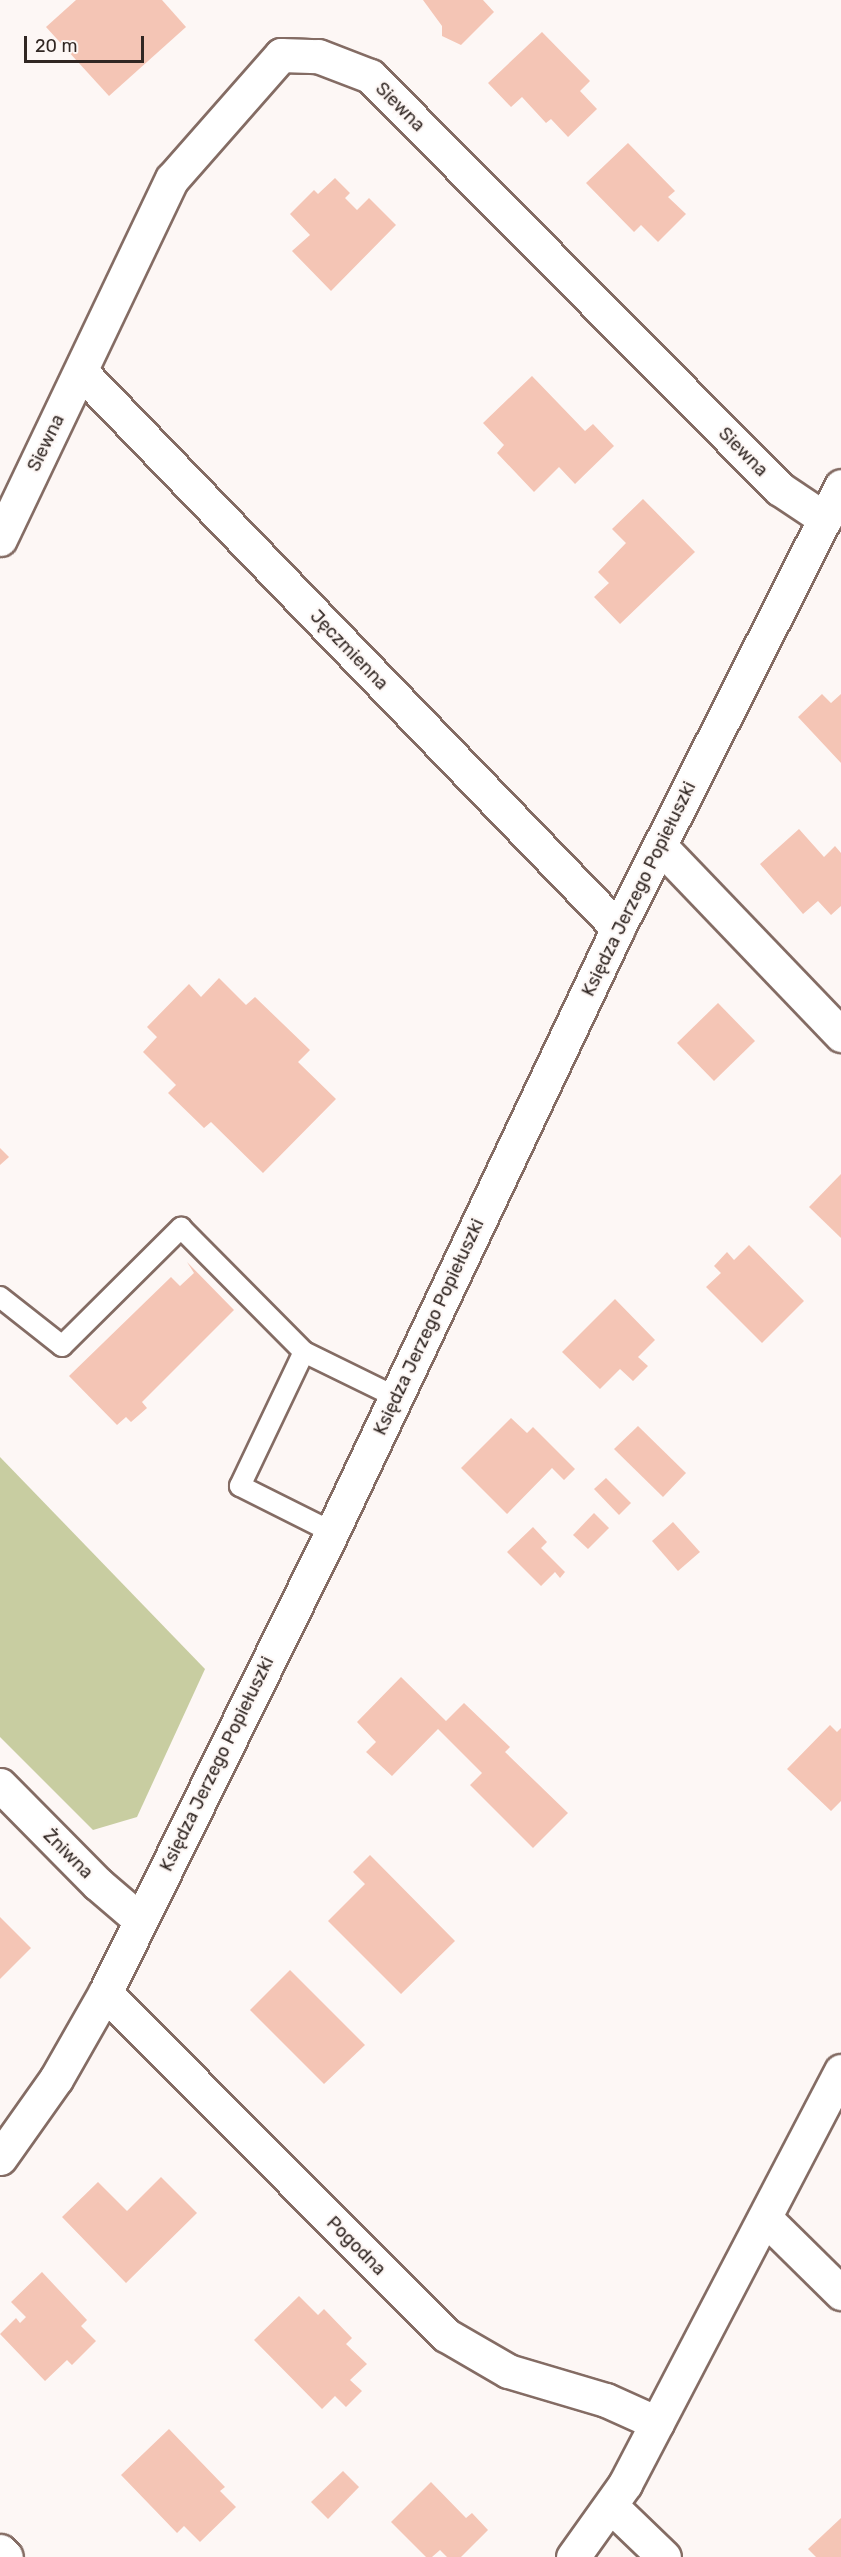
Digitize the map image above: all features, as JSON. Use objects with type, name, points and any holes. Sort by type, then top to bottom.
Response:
[{"type":"street","name":"Siewna","points":[[0,539],[172,179],[281,55],[318,56],[370,76],[780,489],[825,519]]},
{"type":"street","name":"Jęczmienna","points":[[81,372],[618,928]]},
{"type":"street","name":"Księdza Jerzego Popiełuszki","points":[[0,2158],[44,2098],[105,1993],[332,1532],[618,928],[841,486]]},
{"type":"street","points":[[660,846],[841,1035]]},
{"type":"street","name":"Żniwna","points":[[0,1785],[98,1884],[140,1920]]},
{"type":"street","name":"Pogodna","points":[[105,1993],[446,2335],[508,2371],[606,2400],[657,2423]]},
{"type":"street","points":[[573,2557],[612,2507],[841,2071]]},
{"type":"street","points":[[765,2218],[841,2293]]},
{"type":"street","points":[[612,2507],[664,2557]]},
{"type":"street","points":[[0,2551],[6,2557]]},
{"type":"lane","points":[[0,1297],[62,1346],[181,1228],[304,1352],[396,1397]]},
{"type":"lane","points":[[304,1352],[240,1486],[332,1532]]},
{"type":"green space","points":[[0,1457],[205,1669],[137,1817],[93,1830],[0,1737]]},
{"type":"building","points":[[76,0],[162,0],[186,27],[109,96],[46,27]]},
{"type":"building","points":[[423,0],[483,0],[494,12],[461,45],[442,36],[442,26]]},
{"type":"building","points":[[542,32],[590,81],[580,91],[597,109],[568,137],[551,119],[546,123],[522,97],[511,107],[488,83]]},
{"type":"building","points":[[628,143],[675,191],[668,197],[686,214],[658,242],[641,225],[634,232],[586,183]]},
{"type":"building","points":[[335,178],[350,193],[345,198],[357,210],[369,198],[396,225],[331,291],[292,251],[310,235],[290,214],[314,190],[318,194]]},
{"type":"building","points":[[532,376],[585,431],[593,424],[614,446],[575,484],[559,467],[534,492],[497,453],[504,445],[483,423]]},
{"type":"building","points":[[643,499],[695,552],[620,624],[594,597],[609,583],[598,572],[626,543],[612,529]]},
{"type":"building","points":[[822,694],[831,703],[841,694],[841,763],[798,717]]},
{"type":"building","points":[[799,829],[824,857],[835,846],[841,853],[841,906],[831,915],[818,901],[803,914],[760,864]]},
{"type":"building","points":[[219,978],[246,1005],[255,997],[310,1050],[298,1062],[336,1099],[263,1173],[211,1122],[204,1128],[168,1093],[176,1085],[143,1052],[157,1037],[147,1027],[189,984],[201,997]]},
{"type":"building","points":[[718,1003],[755,1041],[714,1081],[677,1043]]},
{"type":"building","points":[[0,1148],[9,1157],[0,1165]]},
{"type":"building","points":[[841,1174],[841,1238],[809,1207]]},
{"type":"building","points":[[749,1245],[804,1301],[762,1343],[706,1287],[721,1273],[714,1266],[727,1252],[734,1260]]},
{"type":"building","points":[[187,1262],[234,1310],[142,1402],[147,1408],[131,1422],[126,1417],[117,1425],[69,1376],[171,1277],[180,1286],[194,1273]]},
{"type":"building","points":[[615,1299],[655,1340],[638,1357],[648,1366],[633,1381],[620,1369],[600,1389],[562,1352]]},
{"type":"building","points":[[511,1418],[527,1433],[533,1427],[575,1469],[564,1480],[552,1468],[507,1514],[461,1468]]},
{"type":"building","points":[[638,1426],[686,1473],[663,1497],[614,1449]]},
{"type":"building","points":[[606,1478],[631,1503],[619,1515],[594,1489]]},
{"type":"building","points":[[594,1513],[609,1528],[588,1549],[573,1535]]},
{"type":"building","points":[[673,1522],[700,1552],[678,1571],[652,1541]]},
{"type":"building","points":[[533,1527],[547,1542],[541,1548],[565,1572],[560,1578],[555,1572],[541,1586],[507,1552]]},
{"type":"building","points":[[401,1677],[446,1721],[464,1703],[510,1747],[505,1752],[568,1813],[533,1848],[470,1785],[482,1773],[438,1729],[392,1776],[366,1752],[376,1742],[357,1722]]},
{"type":"building","points":[[830,1725],[837,1732],[841,1728],[841,1801],[831,1811],[787,1769]]},
{"type":"building","points":[[370,1855],[455,1941],[401,1994],[328,1921],[365,1884],[353,1872]]},
{"type":"building","points":[[0,1917],[31,1948],[0,1979]]},
{"type":"building","points":[[290,1970],[365,2045],[324,2084],[250,2010]]},
{"type":"building","points":[[161,2177],[197,2213],[126,2283],[62,2217],[98,2182],[127,2211]]},
{"type":"building","points":[[42,2272],[87,2320],[81,2326],[96,2341],[72,2365],[67,2360],[45,2381],[0,2334],[16,2318],[20,2323],[26,2317],[11,2302]]},
{"type":"building","points":[[299,2296],[318,2315],[324,2309],[352,2338],[346,2344],[367,2364],[350,2380],[362,2391],[346,2407],[335,2396],[322,2409],[254,2340]]},
{"type":"building","points":[[169,2429],[225,2487],[220,2491],[236,2507],[200,2542],[184,2526],[177,2533],[121,2475]]},
{"type":"building","points":[[343,2471],[359,2487],[328,2519],[311,2502]]},
{"type":"building","points":[[431,2482],[466,2518],[472,2513],[488,2530],[461,2557],[447,2557],[440,2550],[432,2557],[426,2557],[391,2522]]},
{"type":"building","points":[[841,2518],[841,2557],[816,2557],[808,2549]]}]
